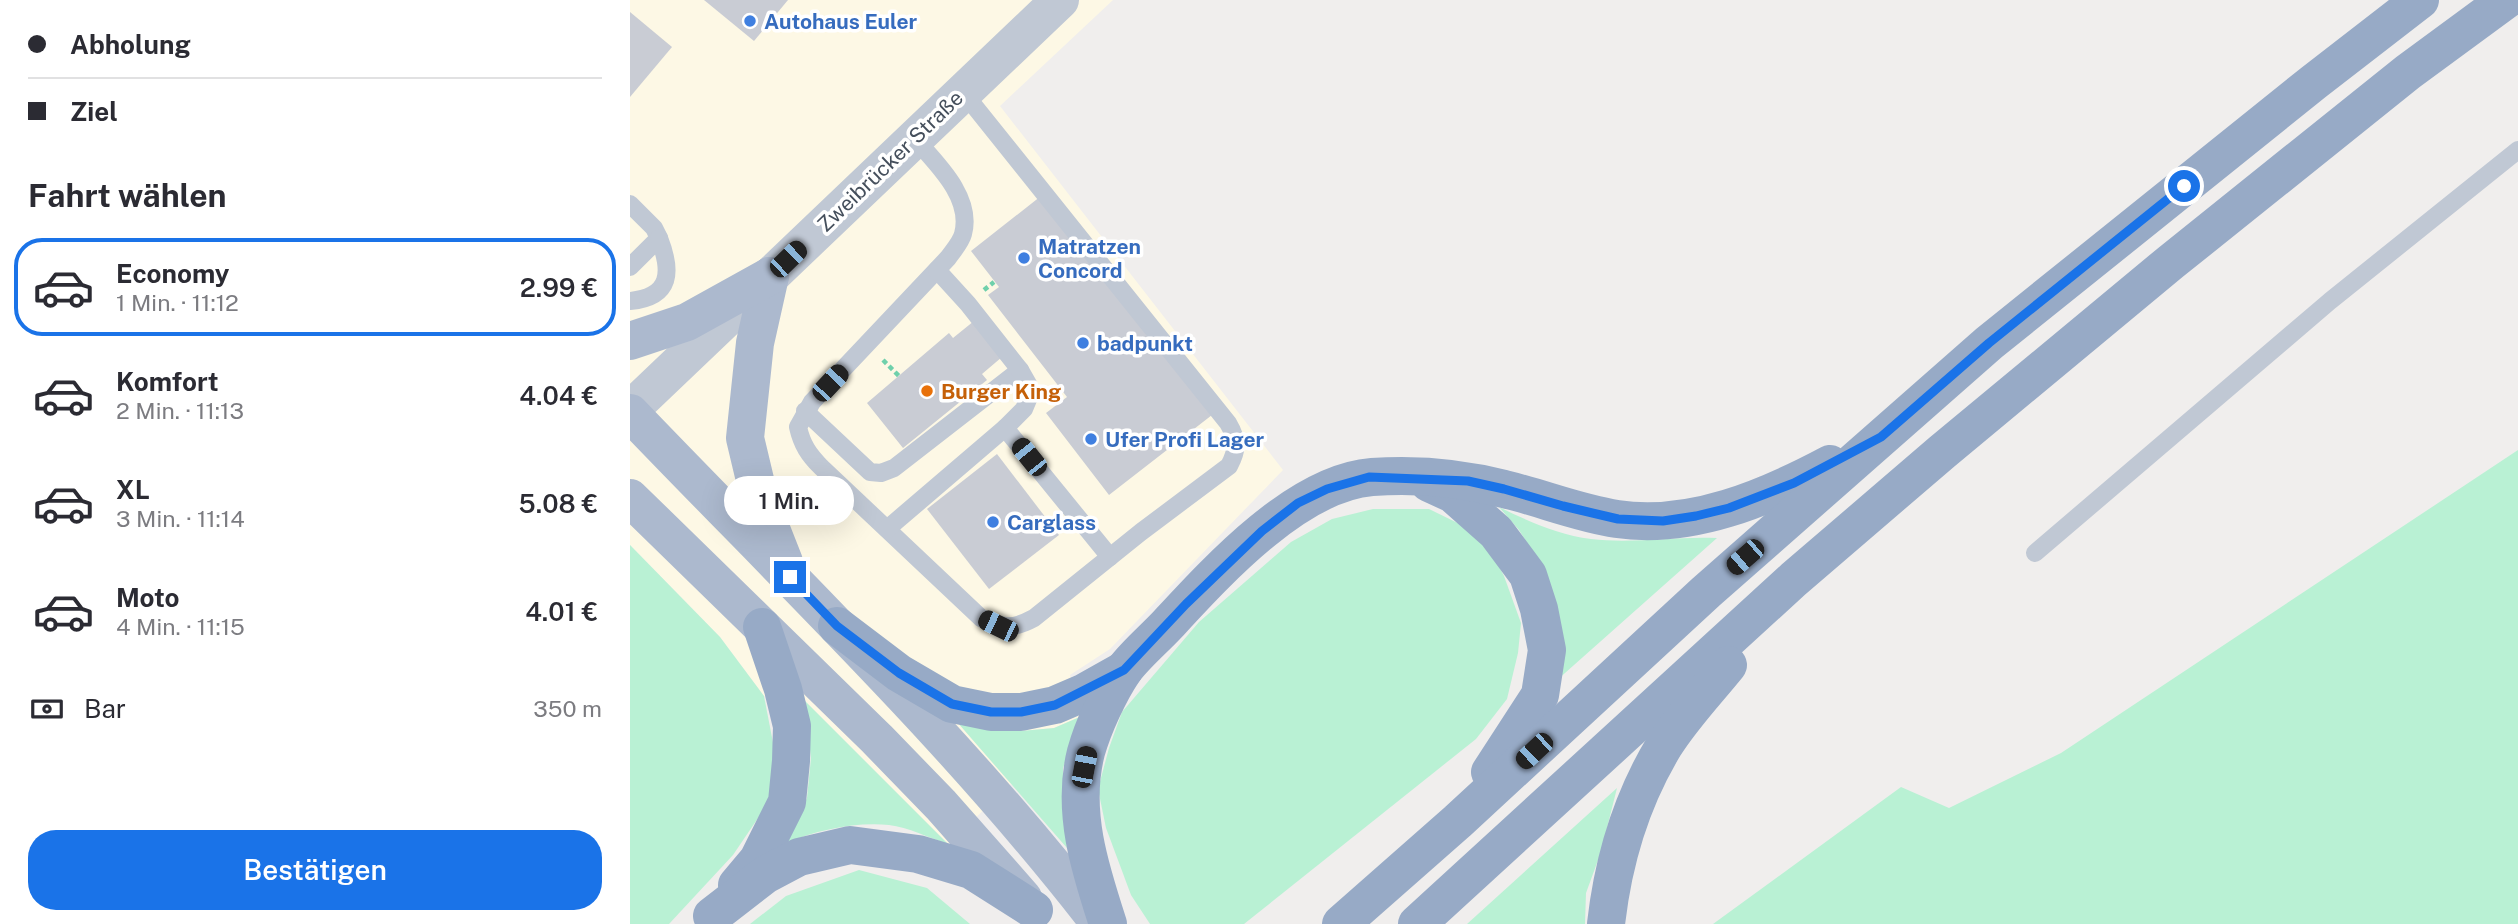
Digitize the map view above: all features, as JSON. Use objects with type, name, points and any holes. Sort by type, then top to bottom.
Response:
[{"type":"highway","points":[[1341,924],[1458,821],[1706,592],[1989,343],[2420,0]]},
{"type":"highway","points":[[1417,924],[1794,579],[1951,443],[2408,72],[2506,0]]},
{"type":"highway","points":[[1108,924],[1086,849],[1081,815],[1081,782],[1086,752],[1098,720],[1124,670],[1186,604],[1262,531],[1298,503],[1327,489],[1369,477],[1417,478],[1468,481],[1618,519],[1663,521],[1729,508],[1794,483],[1881,437]]},
{"type":"highway","points":[[1417,478],[1453,494],[1496,532],[1528,575],[1539,609],[1547,650],[1540,695],[1458,821]]},
{"type":"highway","points":[[1606,924],[1611,883],[1624,837],[1643,786],[1665,744],[1794,579]]},
{"type":"highway","points":[[837,626],[899,673],[952,704],[991,712],[1021,712],[1055,705],[1124,670]]},
{"type":"highway","points":[[708,920],[758,860],[787,802],[792,726],[783,689],[762,627]]},
{"type":"highway","points":[[708,920],[765,874],[799,857],[850,845],[918,854],[971,870],[1039,917]]},
{"type":"main road","points":[[630,341],[687,322],[770,276]]},
{"type":"main road","points":[[770,276],[755,343],[745,438],[760,500],[790,577]]},
{"type":"main road","points":[[630,412],[989,788],[1053,863],[1100,924]]},
{"type":"main road","points":[[630,498],[877,739],[941,805],[1039,917]]},
{"type":"street","name":"Zweibrücker Straße","points":[[630,412],[1060,0]]},
{"type":"lane","points":[[914,138],[941,168],[957,192],[965,215],[963,236],[948,258],[805,411],[798,427],[808,453],[981,618],[998,626],[1022,625],[1229,467],[1237,452],[1236,436],[963,92]]},
{"type":"lane","points":[[2035,553],[2330,301],[2518,150]]},
{"type":"lane","points":[[630,204],[654,228],[669,269],[664,285],[655,294],[630,301]]},
{"type":"lane","points":[[630,267],[659,239]]},
{"type":"lane","points":[[887,529],[1005,428],[1024,409],[1029,397],[1028,384],[1020,370],[968,304],[937,270]]},
{"type":"lane","points":[[805,411],[870,472],[881,473],[894,468],[1020,370]]},
{"type":"lane","points":[[1005,428],[1110,557]]},
{"type":"shaded area","points":[[630,0],[1113,0],[1000,106],[1283,470],[1110,649],[1070,675],[1082,716],[1054,728],[1021,731],[952,716],[1011,784],[948,844],[804,700],[764,696],[720,637],[630,545]]},
{"type":"green space","points":[[2518,450],[2518,924],[1713,924],[1901,787],[1949,808],[2061,753]]},
{"type":"green space","points":[[1499,507],[1555,531],[1591,539],[1622,541],[1717,538],[1556,681],[1541,565],[1519,530]]},
{"type":"green space","points":[[1373,509],[1429,509],[1472,530],[1490,549],[1504,576],[1521,623],[1518,653],[1507,699],[1476,739],[1244,924],[1150,924],[1131,895],[1106,828],[1098,789],[1122,712],[1199,622],[1291,542],[1332,519]]},
{"type":"green space","points":[[630,545],[720,637],[764,696],[775,753],[771,799],[733,855],[669,924],[630,924]]},
{"type":"green space","points":[[804,700],[948,844],[904,828],[876,824],[836,828],[786,843],[807,798],[811,758]]},
{"type":"green space","points":[[951,715],[1021,731],[1054,728],[1082,716],[1063,768],[1067,848]]},
{"type":"green space","points":[[1617,788],[1601,852],[1586,893],[1585,924],[1467,924]]},
{"type":"green space","points":[[859,870],[927,888],[970,924],[750,924],[786,896]]},
{"type":"building","name":"Autohaus Euler","points":[[704,0],[788,0],[754,41]]},
{"type":"building","points":[[630,12],[672,47],[630,97]]},
{"type":"building","points":[[1041,196],[1212,415],[1109,495],[1046,413],[1067,397],[988,295],[999,287],[971,251]]},
{"type":"building","name":"Burger King","points":[[974,321],[1002,357],[982,374],[987,380],[903,448],[867,403],[949,333],[953,338]]},
{"type":"building","name":"Carglass","points":[[997,454],[1059,535],[989,589],[927,509]]},
{"type":"place","name":"Autohaus Euler","points":[[750,21]]},
{"type":"place","name":"Matratzen Concord","points":[[1024,258]]},
{"type":"place","name":"badpunkt","points":[[1083,343]]},
{"type":"place","name":"Burger King","points":[[927,391]]},
{"type":"place","name":"Ufer Profi Lager","points":[[1091,439]]},
{"type":"place","name":"Carglass","points":[[993,522]]},
{"type":"route","points":[[790,577],[837,626],[899,673],[952,704],[991,712],[1021,712],[1055,705],[1124,670],[1186,604],[1262,531],[1298,503],[1327,489],[1369,477],[1468,481],[1618,519],[1663,521],[1729,508],[1794,483],[1881,437],[1989,343],[2184,186]]}]
